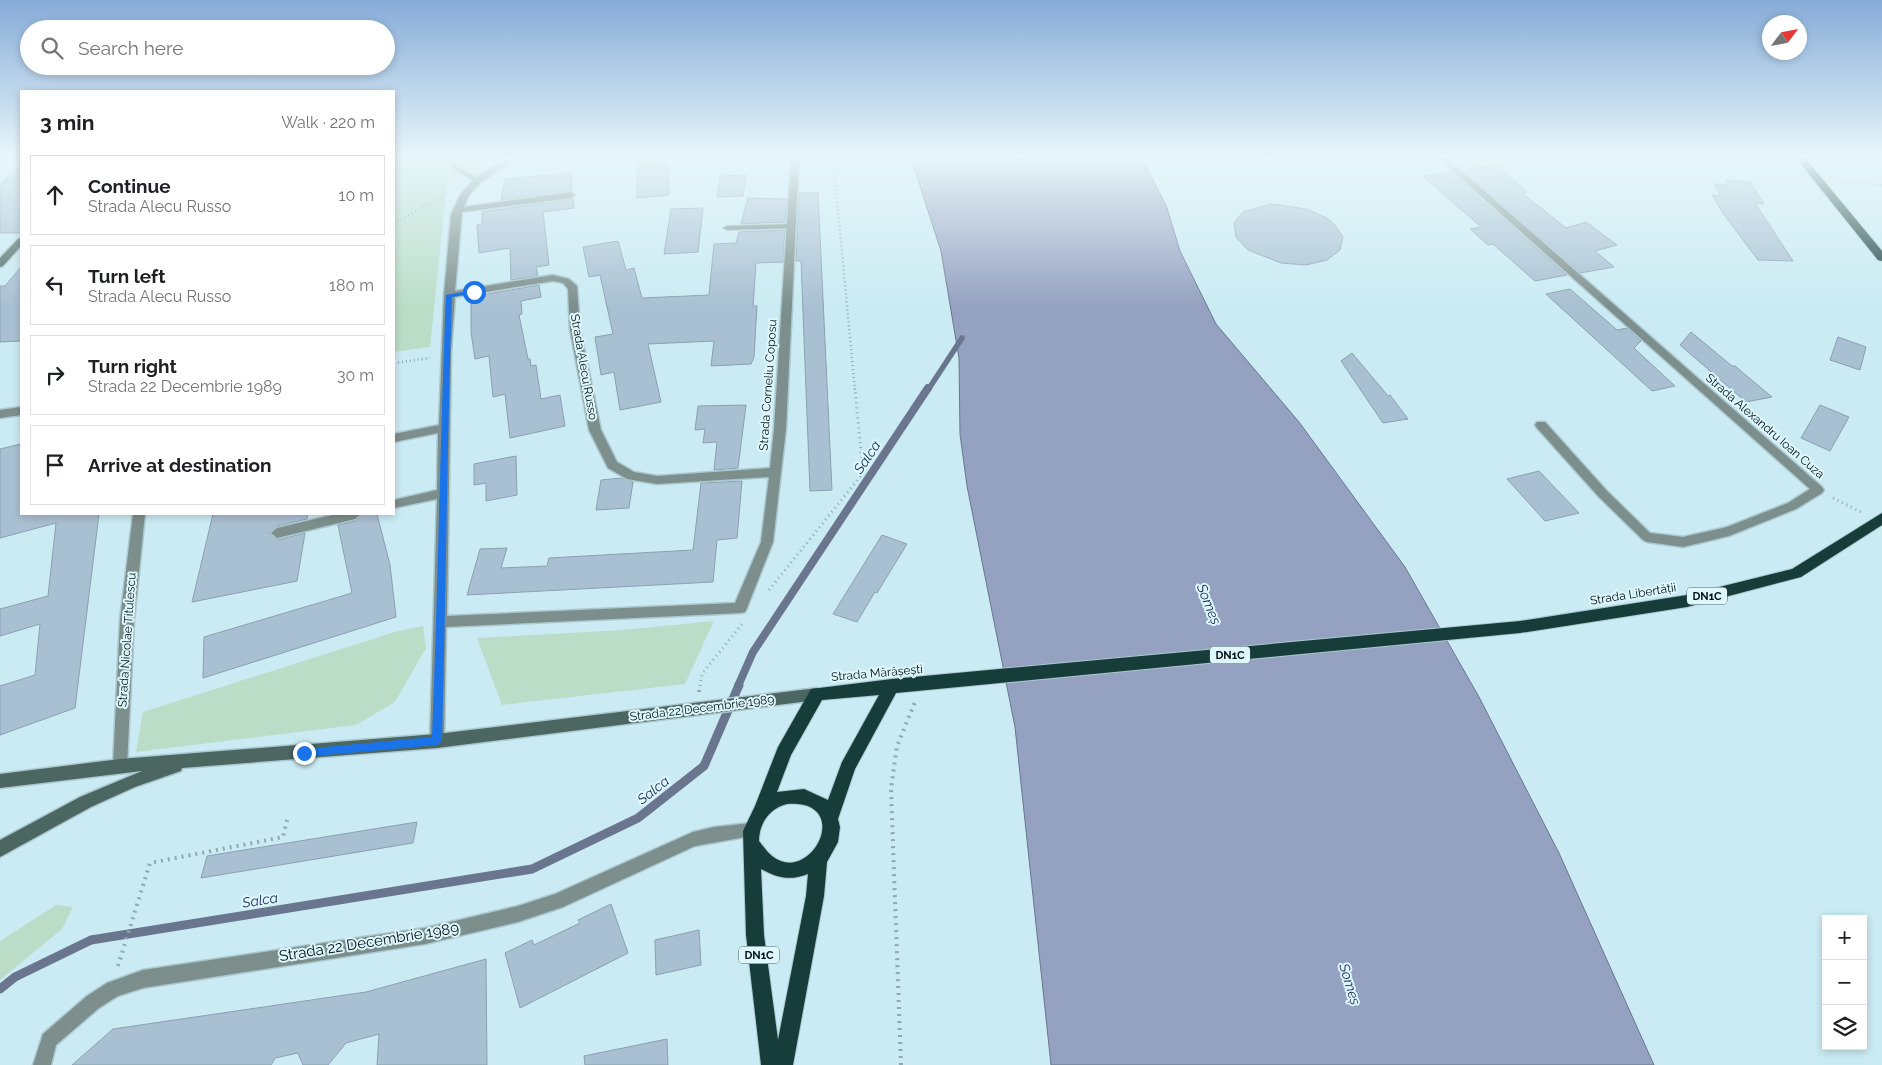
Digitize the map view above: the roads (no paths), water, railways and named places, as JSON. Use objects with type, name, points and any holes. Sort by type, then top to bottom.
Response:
[{"type":"highway","points":[[1841,208],[1882,258]]},
{"type":"highway","name":"Strada Libertății","points":[[940,682],[1520,627],[1687,601],[1796,573],[1881,519]]},
{"type":"highway","name":"Strada Mărășești","points":[[817,694],[940,682]]},
{"type":"highway","points":[[829,819],[848,767],[892,686]]},
{"type":"highway","name":"DN1C","points":[[771,1065],[751,882],[751,837],[784,752],[817,694]]},
{"type":"highway","points":[[751,837],[759,859],[772,869],[789,871],[806,868],[818,859],[830,843],[832,827],[827,812],[817,801],[802,796],[786,796],[770,803],[762,810]]},
{"type":"highway","points":[[783,1065],[815,896],[818,859]]},
{"type":"main road","points":[[0,264],[20,242]]},
{"type":"main road","name":"Strada 22 Decembrie 1989","points":[[0,781],[120,766],[304,753],[437,741],[817,694]]},
{"type":"main road","name":"Strada 22 Decembrie 1989","points":[[0,849],[117,787],[199,759]]},
{"type":"street","points":[[437,741],[441,622],[442,493],[449,295],[458,210],[475,208]]},
{"type":"street","name":"Strada Corneliu Coposu","points":[[441,622],[743,614],[767,542],[780,429],[793,208]]},
{"type":"street","name":"Strada Alexandru Ioan Cuza","points":[[1498,208],[1818,490],[1792,506],[1729,530],[1683,542],[1647,537],[1603,494],[1541,426]]},
{"type":"street","name":"Strada Alecu Russo","points":[[449,295],[553,278],[566,281],[573,288],[575,329],[595,430],[612,465],[631,476],[657,480],[684,480],[775,472]]},
{"type":"street","points":[[0,414],[20,411]]},
{"type":"street","points":[[395,438],[444,428]]},
{"type":"street","points":[[395,504],[442,493]]},
{"type":"street","name":"Strada Nicolae Titulescu","points":[[120,766],[127,620],[139,515]]},
{"type":"street","points":[[277,533],[351,515]]},
{"type":"street","name":"Strada 22 Decembrie 1989","points":[[42,1065],[49,1040],[93,1002],[113,989],[143,979],[425,936],[518,914],[557,901],[693,839],[751,837]]},
{"type":"lane","points":[[727,228],[792,226]]},
{"type":"water","name":"Someș","points":[[927,208],[1167,208],[1180,251],[1216,324],[1299,422],[1405,567],[1479,697],[1559,853],[1654,1065],[1051,1065],[1015,727],[967,486],[960,434],[959,358],[941,251]]},
{"type":"waterway","name":"Salca","points":[[928,390],[962,338]]},
{"type":"waterway","name":"Salca","points":[[738,686],[753,652],[928,388]]},
{"type":"waterway","name":"Salca","points":[[0,989],[15,977],[91,940],[532,869],[638,818],[704,766],[739,685]]}]
